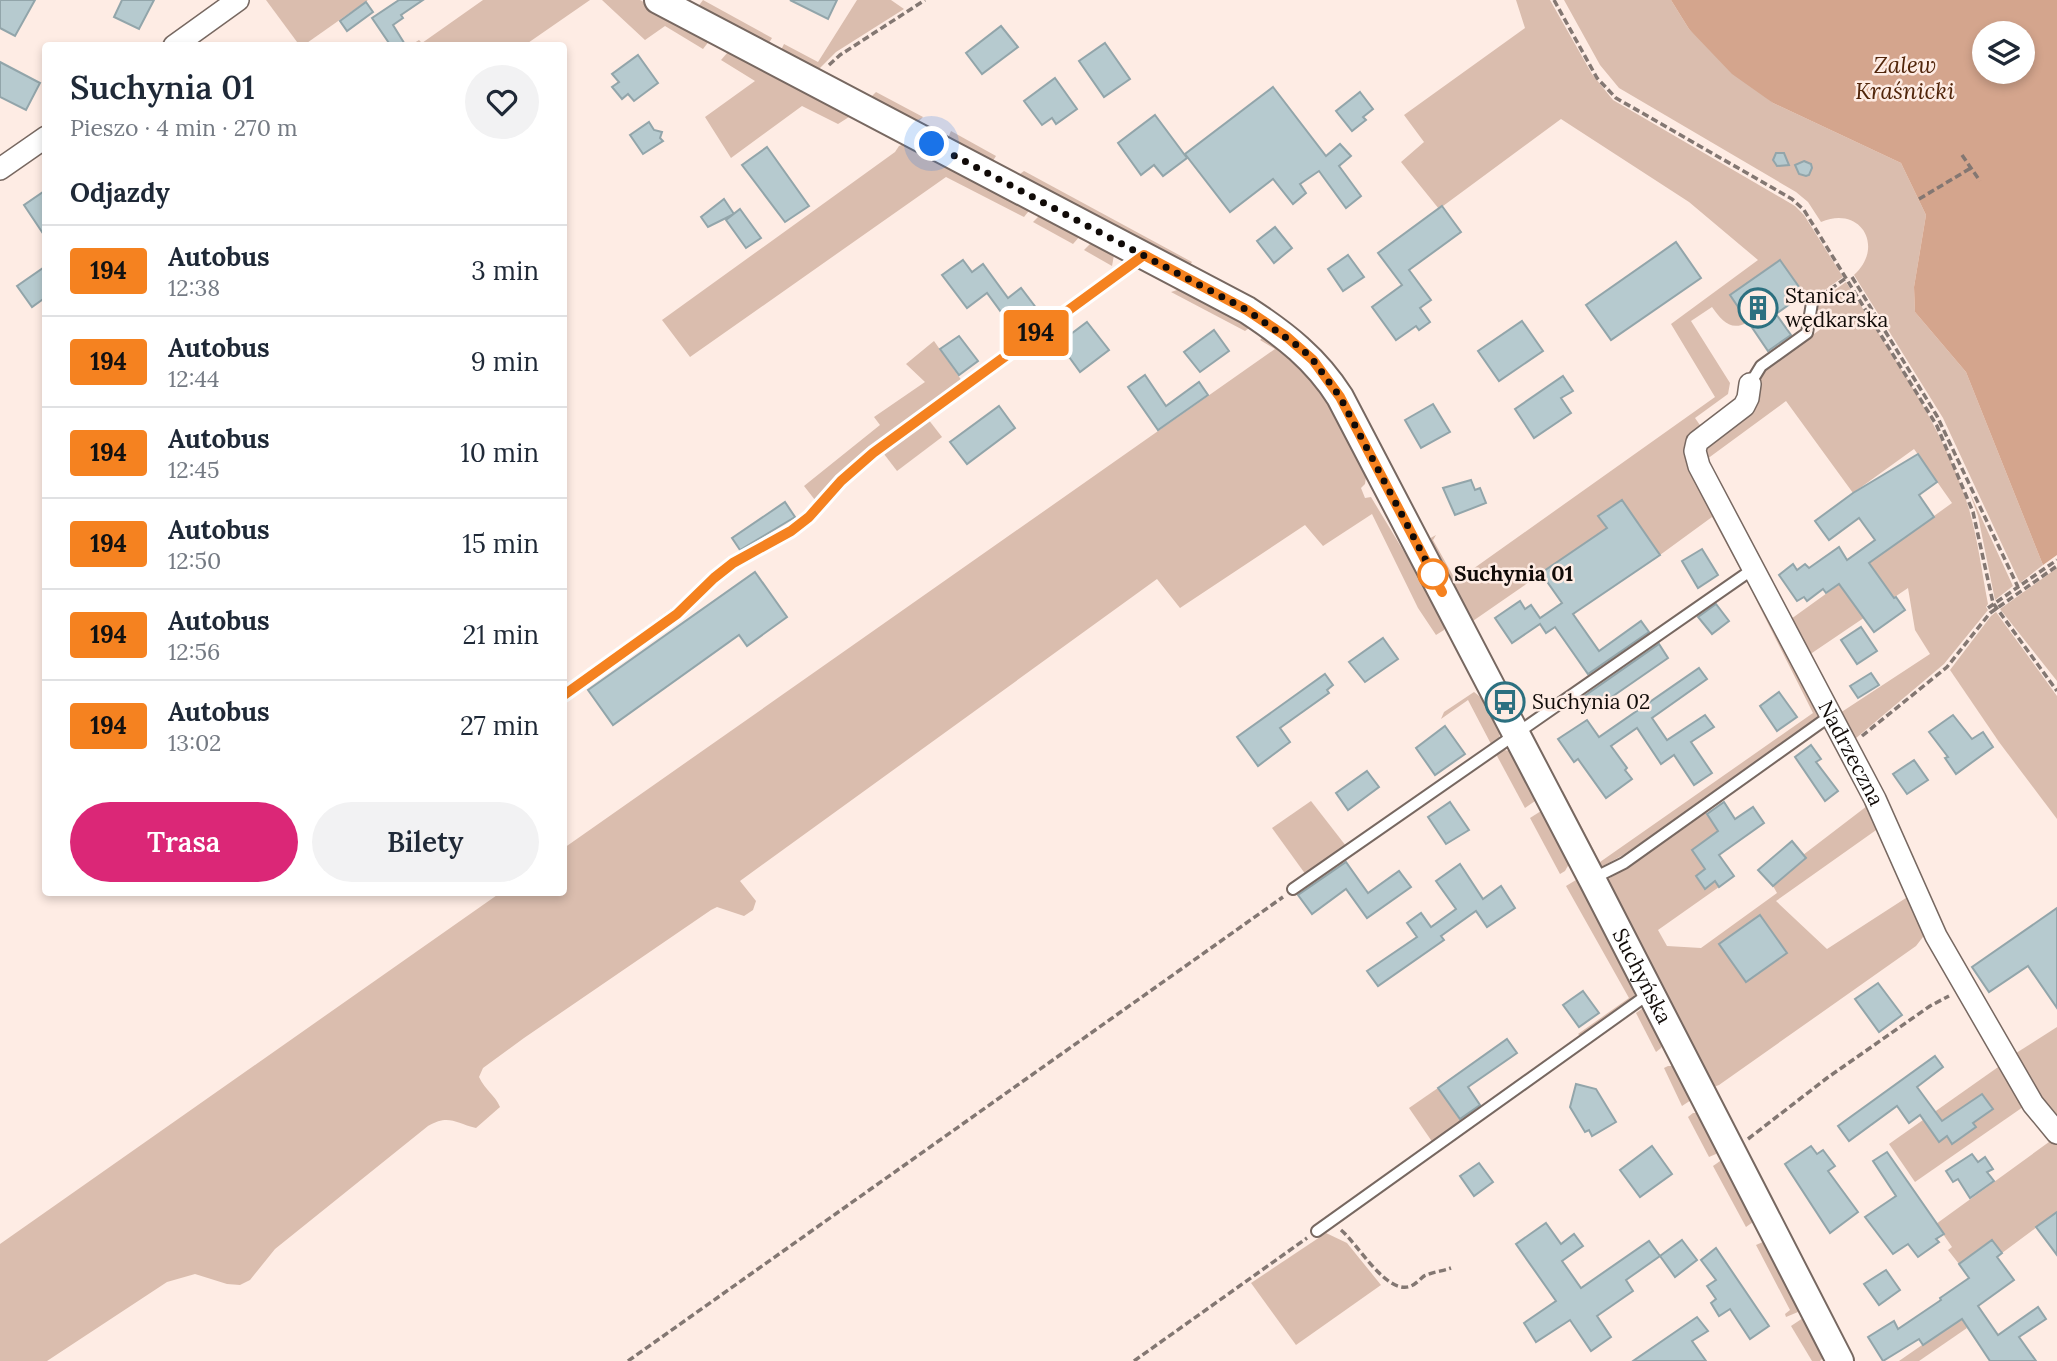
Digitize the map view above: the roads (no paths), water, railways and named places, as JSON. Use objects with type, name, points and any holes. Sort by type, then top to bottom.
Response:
[{"type":"street","points":[[180,42],[238,0]]},
{"type":"street","name":"Suchyńska","points":[[658,0],[1247,310],[1287,337],[1313,360],[1340,397],[1840,1361]]},
{"type":"street","points":[[0,169],[42,140]]},
{"type":"street","name":"Nadrzeczna","points":[[1750,384],[1744,406],[1697,442],[1695,451],[1699,466],[1875,799],[1936,936],[2033,1104],[2057,1133]]},
{"type":"lane","points":[[567,693],[677,614],[733,563],[791,531],[809,517],[841,481],[873,453],[1144,255]]},
{"type":"lane","points":[[1750,384],[1761,366],[1807,333],[1812,303]]},
{"type":"lane","points":[[1293,889],[1753,569]]},
{"type":"lane","points":[[1592,879],[1624,863],[1830,716]]},
{"type":"lane","points":[[1321,1228],[1650,993]]},
{"type":"water","name":"Zalew Kraśnicki","points":[[1671,0],[2057,0],[2057,555],[2043,565],[1966,372],[1915,312],[1914,287],[1926,215],[1901,163],[1773,103],[1732,74],[1689,29]]},
{"type":"place","name":"Stanica wędkarska","points":[[1758,308]]},
{"type":"place","name":"Suchynia 01","points":[[1433,574]]},
{"type":"place","name":"Suchynia 02","points":[[1505,702]]}]
